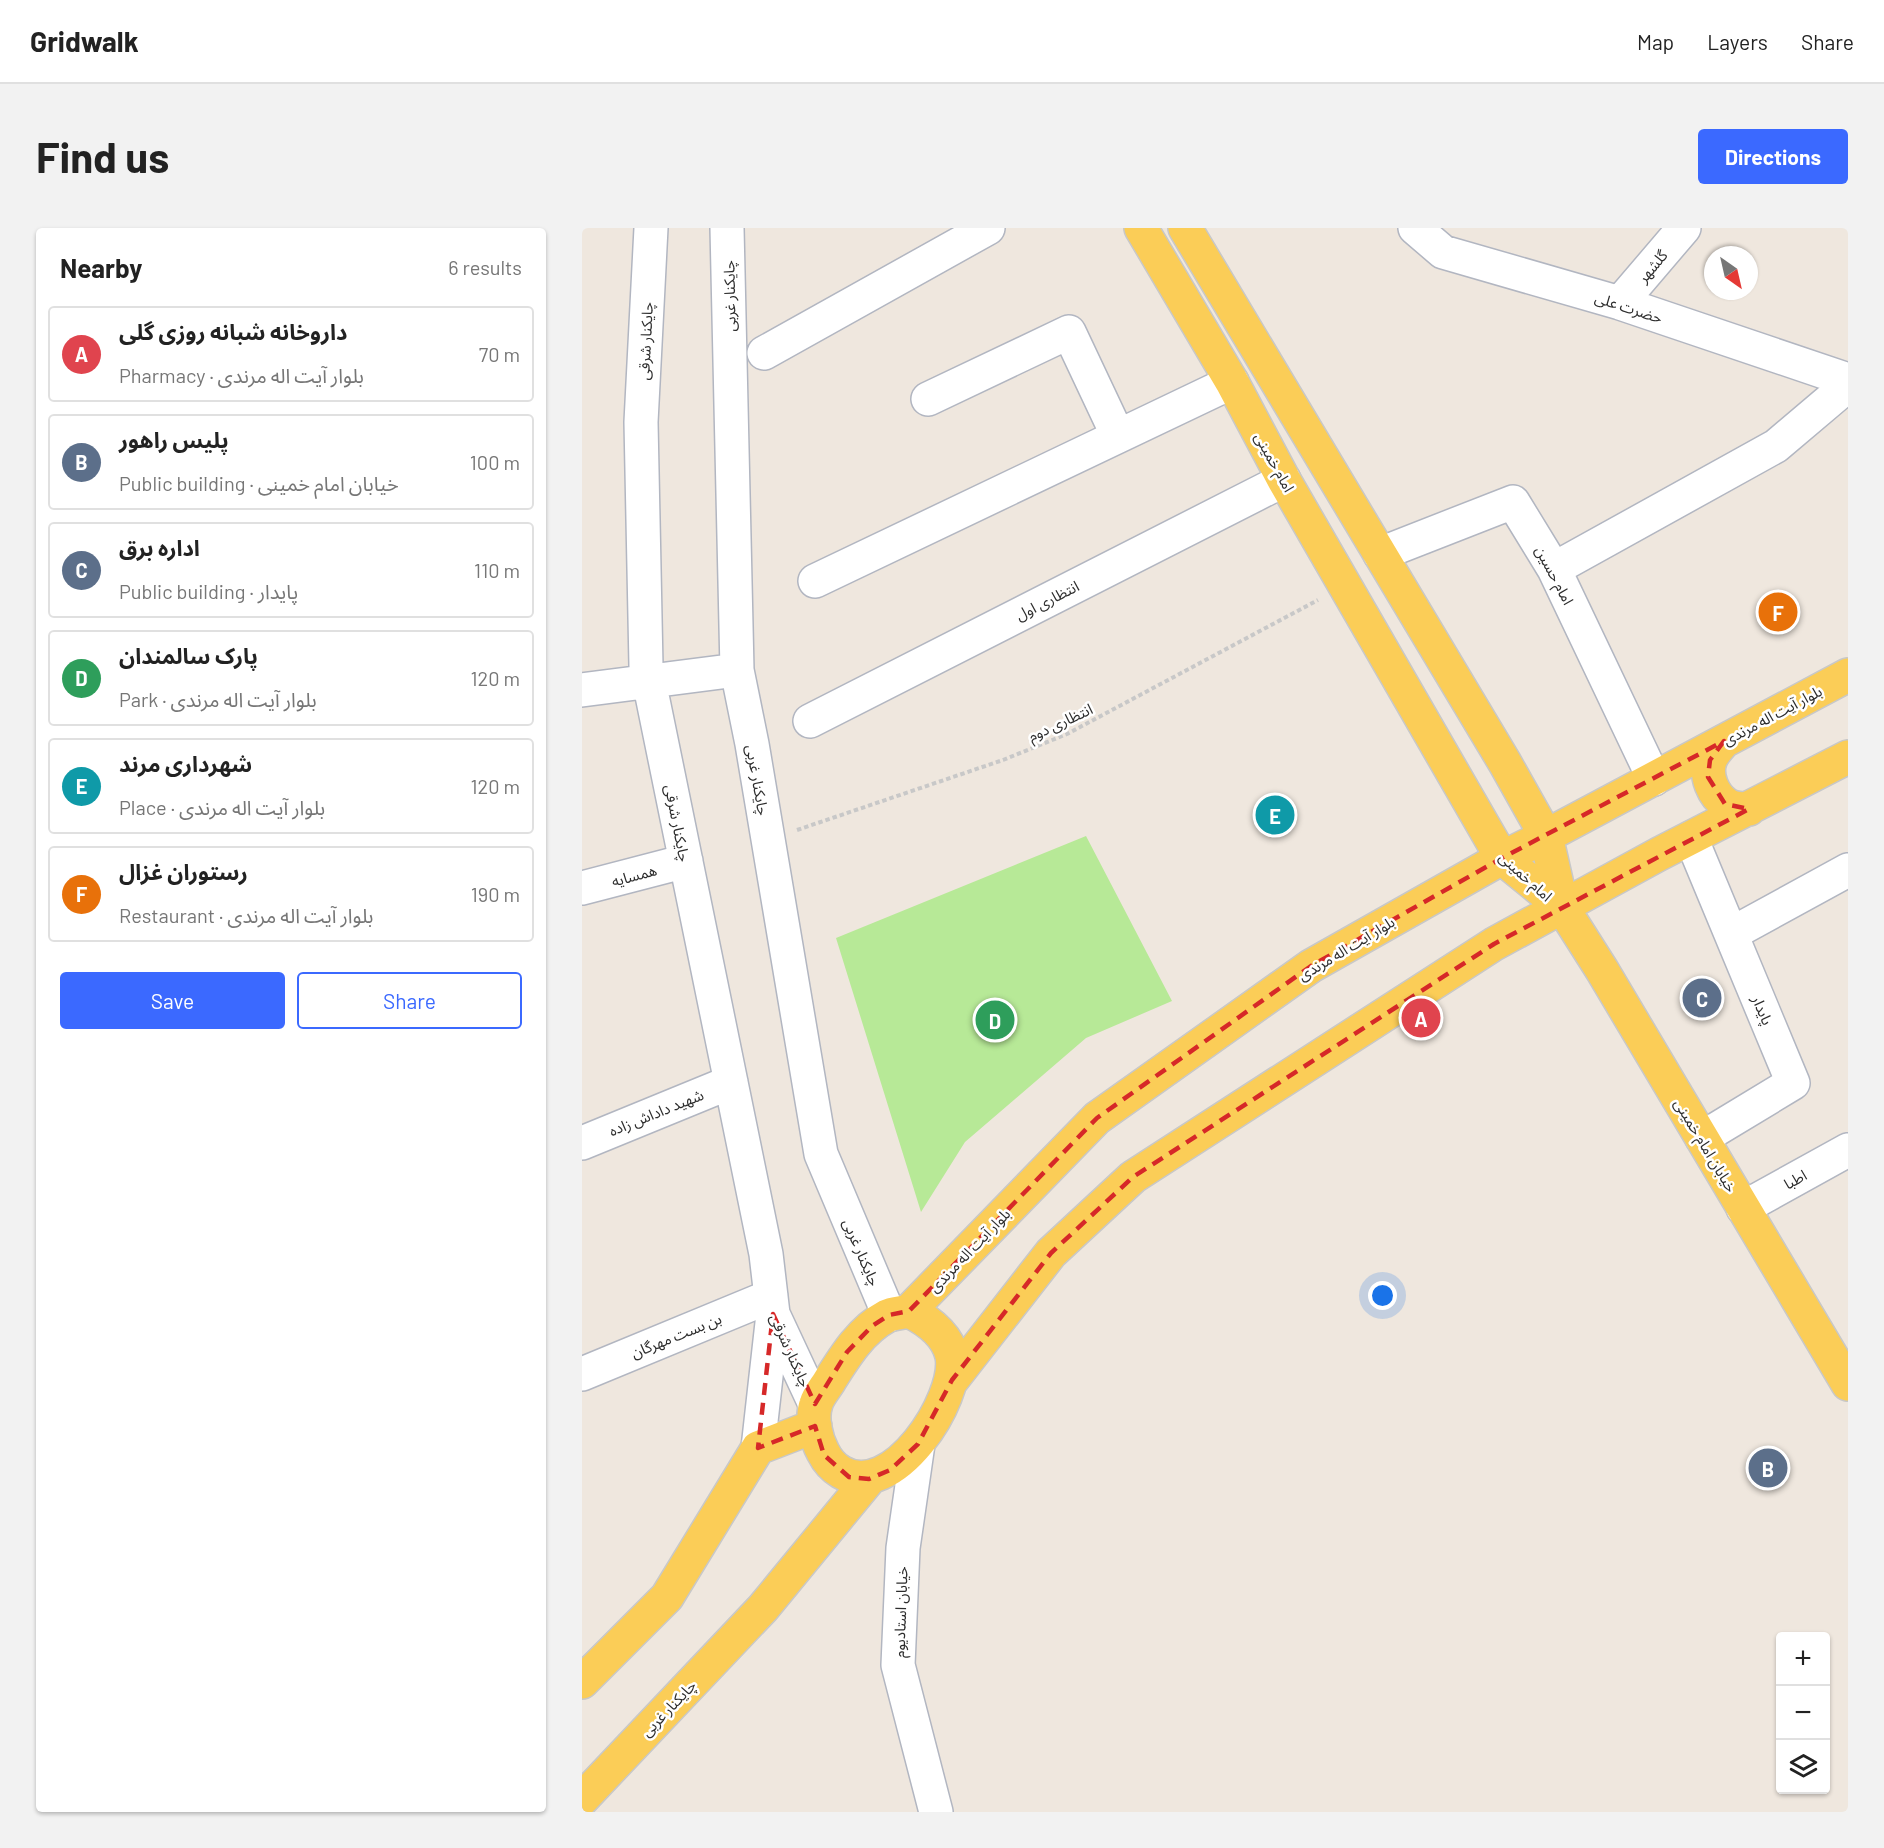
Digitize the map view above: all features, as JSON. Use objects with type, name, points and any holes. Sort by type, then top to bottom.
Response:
[{"type":"main road","name":"امام خمینی","points":[[1141,228],[1232,382],[1284,480],[1502,858],[1562,907]]},
{"type":"main road","name":"امام خمینی","points":[[1185,228],[1546,836],[1562,907]]},
{"type":"main road","name":"بلوار آیت اله مرندی","points":[[899,1313],[1097,1118],[1311,966],[1502,858],[1848,675]]},
{"type":"main road","points":[[1724,741],[1710,760],[1708,777],[1716,794],[1725,804],[1735,808],[1749,809]]},
{"type":"main road","points":[[952,1380],[951,1355],[940,1332],[925,1319],[899,1313],[872,1326],[847,1352],[815,1415],[817,1440],[824,1455],[837,1470],[849,1477],[869,1479],[890,1470],[918,1444],[943,1402],[952,1380],[1051,1253],[1133,1177],[1494,944],[1848,757]]},
{"type":"main road","name":"خیابان امام خمینی","points":[[1562,907],[1848,1384]]},
{"type":"main road","points":[[582,1683],[667,1598],[758,1448],[815,1415]]},
{"type":"main road","name":"چایکنار غربی","points":[[582,1799],[763,1608],[869,1479]]},
{"type":"street","name":"چایکنار شرقی","points":[[651,228],[641,422],[646,666],[766,1254],[772,1305],[815,1415]]},
{"type":"street","name":"چایکنار غربی","points":[[727,228],[737,670],[821,1154],[899,1313]]},
{"type":"street","points":[[764,353],[988,228]]},
{"type":"street","name":"حضرت علی","points":[[1415,228],[1443,252],[1620,303],[1848,380]]},
{"type":"street","name":"گلشهر","points":[[1620,303],[1684,228]]},
{"type":"street","points":[[928,399],[1069,332],[1119,436]]},
{"type":"street","points":[[815,581],[1232,382]]},
{"type":"street","points":[[1554,569],[1776,446],[1848,385]]},
{"type":"street","name":"انتظاری اول","points":[[810,721],[1284,480]]},
{"type":"street","name":"امام حسین","points":[[1380,554],[1513,502],[1554,569],[1654,779]]},
{"type":"street","points":[[582,690],[737,670]]},
{"type":"street","name":"پایدار","points":[[1691,838],[1793,1083],[1702,1138]]},
{"type":"street","name":"همسایه","points":[[582,888],[686,861]]},
{"type":"street","points":[[1731,934],[1848,870]]},
{"type":"street","name":"شهید داداش زاده","points":[[582,1143],[731,1082]]},
{"type":"street","name":"اطبا","points":[[1743,1208],[1848,1150]]},
{"type":"street","points":[[758,1448],[772,1305]]},
{"type":"street","name":"بن بست مهرگان","points":[[582,1374],[772,1305]]},
{"type":"street","name":"خیابان استادیوم","points":[[918,1444],[903,1548],[898,1665],[934,1811]]},
{"type":"path","name":"انتظاری دوم","points":[[768,840],[1003,760],[1067,734],[1345,586]]},
{"type":"highlighted area","points":[[1724,741],[1710,760],[1708,777],[1725,804],[1749,809],[1494,944],[1133,1177],[1051,1253],[952,1380],[918,1444],[890,1470],[869,1479],[849,1477],[824,1455],[815,1426],[758,1448],[773,1314],[815,1404],[847,1352],[872,1326],[889,1315],[909,1311],[1097,1118],[1311,966],[1502,858]]},
{"type":"green space","points":[[1086,836],[1172,1001],[1086,1038],[965,1142],[921,1212],[836,938]]},
{"type":"place","name":"رستوران غزال","points":[[1778,612]]},
{"type":"place","name":"شهرداری مرند","points":[[1275,815]]},
{"type":"place","name":"اداره برق","points":[[1702,998]]},
{"type":"place","name":"داروخانه شبانه روزی گلی","points":[[1421,1018]]},
{"type":"place","name":"پارک سالمندان","points":[[995,1020]]},
{"type":"place","name":"پلیس راهور","points":[[1768,1468]]}]
